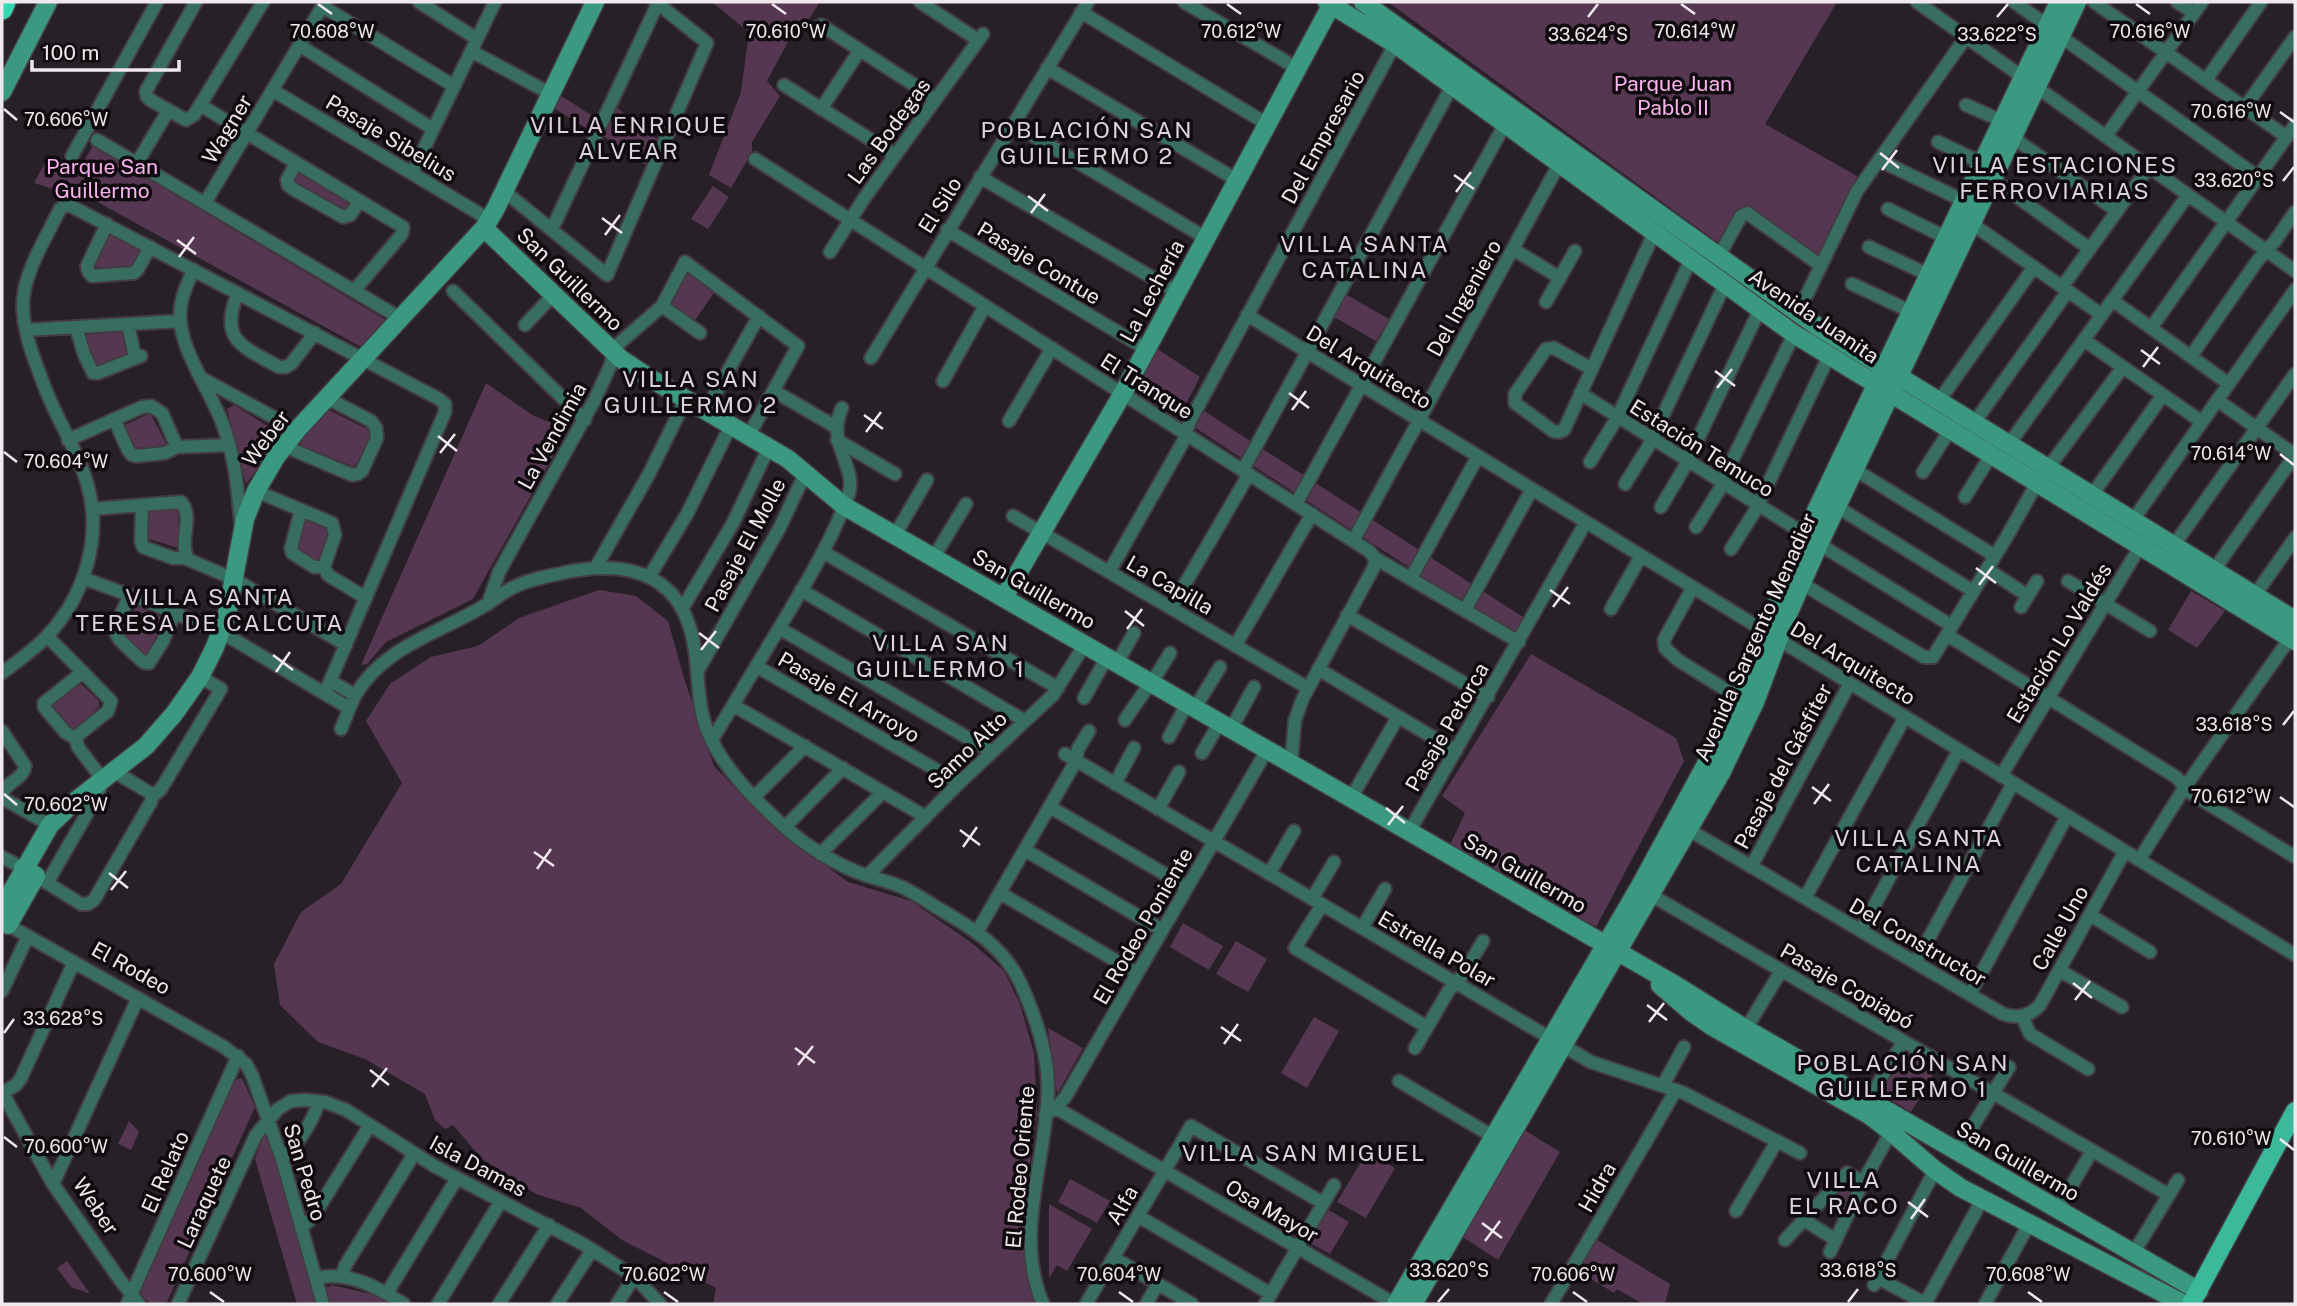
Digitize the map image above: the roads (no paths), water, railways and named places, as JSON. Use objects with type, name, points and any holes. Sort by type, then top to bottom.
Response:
[{"type":"highway","points":[[2,9],[5,2]]},
{"type":"main road","points":[[2195,1298],[2295,1111]]},
{"type":"street","points":[[2,92],[48,2]]},
{"type":"street","points":[[72,156],[157,2]]},
{"type":"street","points":[[196,2],[148,85],[146,94],[149,99],[183,120],[189,120],[200,105],[262,2]]},
{"type":"street","points":[[419,2],[474,45],[551,94]]},
{"type":"street","points":[[412,173],[495,2]]},
{"type":"street","name":"Weber","points":[[4,918],[35,876],[50,825],[74,802],[146,746],[167,723],[200,677],[221,632],[242,531],[256,491],[268,468],[297,430],[487,224],[594,2]]},
{"type":"street","name":"Las Bodegas","points":[[830,252],[849,219],[981,37],[920,2]]},
{"type":"street","points":[[1184,2],[1297,68]]},
{"type":"street","name":"Avenida Juanita","points":[[1363,2],[1798,313],[2133,520],[2145,538],[2174,545],[2255,595],[2294,632]]},
{"type":"street","points":[[1916,2],[2295,271]]},
{"type":"street","points":[[2014,2],[2258,177]]},
{"type":"street","name":"Avenida Sargento Menadier","points":[[2054,31],[2059,2]]},
{"type":"street","name":"Avenida Sargento Menadier","points":[[1893,372],[1912,312],[2002,121],[2029,82],[2054,31],[2077,2]]},
{"type":"street","points":[[2094,2],[2287,137]]},
{"type":"street","points":[[2177,2],[2194,13]]},
{"type":"street","points":[[2106,136],[2202,2]]},
{"type":"street","points":[[2206,80],[2262,2]]},
{"type":"street","points":[[504,191],[607,275],[706,43],[657,3],[552,229]]},
{"type":"street","name":"La Lechería","points":[[1004,597],[1123,393],[1330,3]]},
{"type":"street","name":"Avenida Juanita","points":[[1330,3],[1395,44],[1794,334],[2037,483],[2145,538],[2294,632]]},
{"type":"street","points":[[324,4],[454,86]]},
{"type":"street","name":"Wagner","points":[[205,203],[324,4]]},
{"type":"street","points":[[1085,7],[1267,124]]},
{"type":"street","name":"El Silo","points":[[871,358],[1085,7]]},
{"type":"street","points":[[821,25],[936,99]]},
{"type":"street","points":[[1798,313],[1853,199],[1966,37]]},
{"type":"street","points":[[2245,107],[2295,37]]},
{"type":"street","name":"Del Empresario","points":[[1108,572],[1183,442],[1189,423],[1395,44]]},
{"type":"street","points":[[299,45],[433,130]]},
{"type":"street","points":[[821,109],[860,50]]},
{"type":"street","points":[[1047,68],[1237,180]]},
{"type":"street","name":"Avenida Sargento Menadier","points":[[1611,949],[1651,894],[1748,720],[1772,636],[1812,539],[1893,372],[1992,180],[2012,137],[2029,82]]},
{"type":"street","points":[[784,85],[895,155]]},
{"type":"street","points":[[1171,608],[1452,86]]},
{"type":"street","name":"Pasaje Sibelius","points":[[272,90],[412,173],[487,224]]},
{"type":"street","points":[[1966,104],[2002,121]]},
{"type":"street","points":[[200,105],[402,226],[402,234],[354,291]]},
{"type":"street","points":[[137,163],[168,111]]},
{"type":"street","points":[[1013,124],[1206,237]]},
{"type":"street","points":[[1296,504],[1505,124]]},
{"type":"street","points":[[2151,328],[2295,125]]},
{"type":"street","points":[[2012,137],[2117,211]]},
{"type":"street","points":[[97,140],[400,318]]},
{"type":"street","points":[[1938,142],[1982,163]]},
{"type":"street","name":"Del Ingeniero","points":[[1353,541],[1568,148]]},
{"type":"street","name":"El Tranque","points":[[755,159],[1312,514],[1371,552],[1375,558],[1519,642]]},
{"type":"street","points":[[1879,160],[1964,201]]},
{"type":"street","points":[[296,163],[287,180],[293,189],[343,217],[350,215],[360,201]]},
{"type":"street","points":[[1974,422],[2090,249],[2149,167]]},
{"type":"street","points":[[980,177],[1177,292]]},
{"type":"street","points":[[1992,180],[2090,249]]},
{"type":"street","points":[[2009,444],[2188,195]]},
{"type":"street","points":[[2,673],[47,636],[73,601],[83,578],[92,543],[92,509],[83,472],[44,387],[26,330],[23,302],[26,282],[60,209],[65,204],[70,204],[445,404],[445,412],[328,687]]},
{"type":"street","points":[[1888,209],[1947,237]]},
{"type":"street","points":[[2190,356],[2295,212]]},
{"type":"street","points":[[1719,256],[1741,216],[1747,213],[1820,265]]},
{"type":"street","points":[[1971,223],[2102,315]]},
{"type":"street","points":[[107,224],[87,266],[92,276],[134,273],[150,247]]},
{"type":"street","name":"San Guillermo","points":[[487,224],[613,352],[637,371],[769,447],[806,472],[844,506],[1634,962],[2133,1254],[2195,1298]]},
{"type":"street","name":"Pasaje Contue","points":[[947,230],[1146,349]]},
{"type":"street","points":[[1590,368],[1554,348],[1549,348],[1544,351],[1515,394],[1514,400],[1517,406],[1553,431],[1559,432],[1565,427],[1654,233]]},
{"type":"street","points":[[1869,247],[1929,275]]},
{"type":"street","points":[[1513,249],[1560,278]]},
{"type":"street","points":[[1546,302],[1575,251]]},
{"type":"street","points":[[1590,462],[1617,418],[1691,259]]},
{"type":"street","name":"La Vendimia","points":[[488,604],[499,572],[585,421],[606,377],[617,344],[662,306],[685,262],[759,316]]},
{"type":"street","points":[[1939,401],[2034,267]]},
{"type":"street","points":[[194,270],[182,298],[180,321],[187,349],[218,412],[229,445],[242,531]]},
{"type":"street","points":[[1625,484],[1651,439],[1725,284]]},
{"type":"street","points":[[1852,284],[1912,312]]},
{"type":"street","points":[[2133,520],[2295,290]]},
{"type":"street","points":[[453,291],[585,421]]},
{"type":"street","points":[[238,293],[230,316],[235,337],[246,348],[279,367],[291,364],[315,333]]},
{"type":"street","points":[[525,325],[554,294]]},
{"type":"street","points":[[2112,300],[2229,384]]},
{"type":"street","points":[[662,306],[699,333]]},
{"type":"street","points":[[943,381],[985,306]]},
{"type":"street","points":[[1661,507],[1687,461],[1760,309]]},
{"type":"street","name":"Del Arquitecto","points":[[1247,315],[2295,955]]},
{"type":"street","points":[[706,410],[759,316],[798,346],[749,435]]},
{"type":"street","points":[[26,330],[180,321]]},
{"type":"street","points":[[76,327],[84,355],[93,373],[138,357],[128,324]]},
{"type":"street","points":[[1696,527],[1722,483],[1794,334]]},
{"type":"street","points":[[2084,340],[2202,422]]},
{"type":"street","points":[[1009,421],[1052,348]]},
{"type":"street","points":[[1731,549],[1758,505],[1829,356]]},
{"type":"street","points":[[1801,583],[1924,657],[1930,658],[1950,630],[2037,483],[2123,367]]},
{"type":"street","points":[[2174,545],[2295,374]]},
{"type":"street","points":[[203,379],[297,430]]},
{"type":"street","name":"Avenida Sargento Menadier","points":[[1396,1304],[1499,1140],[1611,949],[1801,583],[1812,539],[1837,508],[1884,390]]},
{"type":"street","points":[[774,391],[895,474]]},
{"type":"street","name":"Estación Temuco","points":[[1580,393],[1812,539],[2049,698],[2176,777],[2192,794],[2295,857]]},
{"type":"street","points":[[2092,495],[2163,395]]},
{"type":"street","points":[[284,446],[352,475],[362,471],[377,438],[376,428],[371,421],[327,398]]},
{"type":"street","points":[[596,567],[644,485],[686,399]]},
{"type":"street","points":[[2214,570],[2295,455],[2217,400]]},
{"type":"street","points":[[68,440],[142,407],[155,407],[162,413],[177,447]]},
{"type":"street","points":[[712,740],[802,590],[844,506],[850,490],[850,481],[836,433],[842,408]]},
{"type":"street","points":[[114,419],[132,455],[165,453],[177,447],[229,445]]},
{"type":"street","points":[[649,577],[687,514],[731,425]]},
{"type":"street","points":[[1923,472],[1950,430]]},
{"type":"street","points":[[682,609],[733,523],[769,447]]},
{"type":"street","points":[[1965,497],[1992,455]]},
{"type":"street","points":[[1411,578],[1478,456]]},
{"type":"street","points":[[1854,469],[1995,556]]},
{"type":"street","name":"Pasaje El Molle","points":[[697,672],[774,538],[806,472]]},
{"type":"street","points":[[895,535],[927,480]]},
{"type":"street","points":[[1465,610],[1532,489]]},
{"type":"street","points":[[256,491],[329,521],[334,526],[335,535],[324,567],[328,575],[366,598]]},
{"type":"street","points":[[92,509],[179,502],[184,504],[186,558]]},
{"type":"street","points":[[934,558],[965,504]]},
{"type":"street","points":[[142,505],[143,547],[173,558],[186,558],[234,579],[346,645]]},
{"type":"street","points":[[1837,508],[1973,592]]},
{"type":"street","points":[[301,510],[292,553],[314,567],[324,567]]},
{"type":"street","points":[[1235,646],[1312,514]]},
{"type":"street","name":"La Capilla","points":[[1013,516],[1308,688]]},
{"type":"street","name":"Pasaje Petorca","points":[[1409,832],[1586,522]]},
{"type":"street","name":"Estación Lo Valdés","points":[[1916,962],[2049,698],[2145,538]]},
{"type":"street","points":[[2255,595],[2295,538]]},
{"type":"street","points":[[823,552],[1058,688]]},
{"type":"street","points":[[1611,609],[1641,556]]},
{"type":"street","points":[[1291,764],[1296,720],[1308,688],[1374,567],[1375,558]]},
{"type":"street","name":"El Rodeo Oriente","points":[[341,729],[355,695],[374,671],[393,654],[488,604],[504,592],[529,581],[580,568],[622,568],[649,577],[668,592],[682,609],[690,627],[704,717],[712,740],[730,767],[755,796],[785,827],[820,854],[867,876],[902,887],[977,932],[1003,954],[1015,973],[1029,1003],[1046,1063],[1051,1112],[1030,1239],[1035,1278],[1043,1304]]},
{"type":"street","points":[[1987,569],[2025,601],[2038,581]]},
{"type":"street","points":[[83,578],[221,632],[328,687],[355,695]]},
{"type":"street","points":[[2068,581],[2150,631]]},
{"type":"street","points":[[1693,587],[1664,640],[1664,645],[1678,660],[1740,698]]},
{"type":"street","points":[[802,590],[1025,721]]},
{"type":"street","points":[[130,596],[114,632],[145,663],[149,663],[156,654],[174,612]]},
{"type":"street","points":[[1347,615],[1488,697]]},
{"type":"street","points":[[779,628],[992,752]]},
{"type":"street","points":[[2139,860],[2185,787],[2294,632]]},
{"type":"street","points":[[1084,698],[1134,633]]},
{"type":"street","points":[[47,636],[110,699],[108,711],[76,739]]},
{"type":"street","name":"Samo Alto","points":[[867,876],[1058,688],[1085,644]]},
{"type":"street","points":[[1125,720],[1170,653]]},
{"type":"street","name":"Pasaje El Arroyo","points":[[757,666],[959,783]]},
{"type":"street","points":[[1169,737],[1220,667]]},
{"type":"street","points":[[1318,669],[1456,751]]},
{"type":"street","points":[[83,672],[44,703],[44,707],[65,732],[76,739],[78,747],[109,776],[150,793],[152,797]]},
{"type":"street","points":[[2,857],[78,902],[88,904],[96,898],[152,797],[161,789],[221,689],[200,677]]},
{"type":"street","name":"Pasaje del Gásfiter","points":[[1751,867],[1850,683]]},
{"type":"street","points":[[328,687],[349,708]]},
{"type":"street","points":[[1202,753],[1255,688]]},
{"type":"street","points":[[733,705],[926,817]]},
{"type":"street","points":[[1351,798],[1398,717]]},
{"type":"street","points":[[1805,898],[1905,717]]},
{"type":"street","points":[[977,932],[1049,807],[1071,758],[1088,731]]},
{"type":"street","points":[[2,732],[24,763],[25,769],[22,775],[3,789],[4,799],[50,825]]},
{"type":"street","points":[[755,796],[805,746]]},
{"type":"street","points":[[1115,784],[1134,748]]},
{"type":"street","name":"El Rodeo Poniente","points":[[1051,1112],[1066,1096],[1267,750]]},
{"type":"street","points":[[1861,930],[1959,750]]},
{"type":"street","name":"Estrella Polar","points":[[1071,758],[1602,1067],[1676,1090],[1800,1153]]},
{"type":"street","points":[[785,827],[843,768]]},
{"type":"street","points":[[1158,809],[1179,772]]},
{"type":"street","points":[[35,876],[109,776]]},
{"type":"street","points":[[820,854],[883,792]]},
{"type":"street","points":[[1049,807],[1187,887]]},
{"type":"street","points":[[1970,994],[2067,816]]},
{"type":"street","name":"Del Constructor","points":[[1689,830],[2003,1013],[2022,1016]]},
{"type":"street","points":[[1269,874],[1294,831]]},
{"type":"street","points":[[1025,850],[1162,930]]},
{"type":"street","name":"Calle Uno","points":[[2022,1016],[2032,1013],[2040,1005],[2125,851]]},
{"type":"street","points":[[1334,862],[1295,948],[1427,1027]]},
{"type":"street","points":[[1362,928],[1385,889]]},
{"type":"street","points":[[1000,892],[1137,973]]},
{"type":"street","name":"Pasaje Copiapó","points":[[1651,894],[2169,1195]]},
{"type":"street","points":[[2090,915],[2150,952]]},
{"type":"street","name":"El Rodeo","points":[[4,918],[28,936],[238,1056]]},
{"type":"street","points":[[2,991],[28,936]]},
{"type":"street","points":[[1416,1048],[1449,990],[1483,941]]},
{"type":"street","points":[[2,1093],[13,1087],[21,1078],[74,962]]},
{"type":"street","name":"San Guillermo","points":[[1634,962],[1713,1027],[1869,1115],[1951,1182],[2184,1304]]},
{"type":"street","points":[[2059,970],[2122,1007]]},
{"type":"street","points":[[1746,1029],[1782,971]]},
{"type":"street","points":[[53,1184],[138,998]]},
{"type":"street","points":[[2022,1016],[2030,1034],[2088,1069]]},
{"type":"street","points":[[1868,1099],[1903,1042]]},
{"type":"street","points":[[1663,1085],[1684,1047]]},
{"type":"street","name":"San Pedro","points":[[238,1056],[252,1075],[268,1118],[323,1304]]},
{"type":"street","name":"El Relato","points":[[132,1301],[238,1056]]},
{"type":"street","points":[[1982,1200],[1925,1304],[1876,1282],[1935,1170],[1939,1157],[1954,1150],[2009,1067]]},
{"type":"street","points":[[1399,1081],[1499,1140]]},
{"type":"street","name":"Hidra","points":[[1550,1304],[1676,1090]]},
{"type":"street","name":"Weber","points":[[2,1093],[53,1184],[132,1301]]},
{"type":"street","name":"Isla Damas","points":[[268,1118],[291,1101],[319,1102],[345,1110],[414,1154],[592,1250],[634,1277],[660,1304]]},
{"type":"street","points":[[282,1159],[290,1152],[316,1113],[319,1102]]},
{"type":"street","name":"Osa Mayor","points":[[1051,1112],[1164,1171],[1396,1304]]},
{"type":"street","name":"Laraquete","points":[[178,1304],[256,1135],[268,1118]]},
{"type":"street","points":[[301,1228],[313,1217],[370,1125]]},
{"type":"street","name":"Alfa","points":[[1086,1304],[1191,1126],[1324,1203]]},
{"type":"street","points":[[1830,1252],[1863,1182],[1891,1132]]},
{"type":"street","name":"Avenida Sargento Menadier","points":[[1413,1304],[1499,1140]]},
{"type":"street","points":[[1737,1211],[1777,1141]]},
{"type":"street","points":[[2057,1210],[2092,1151]]},
{"type":"street","points":[[342,1276],[345,1266],[414,1154]]},
{"type":"street","points":[[41,1164],[62,1164]]},
{"type":"street","points":[[1785,1240],[1847,1173],[1863,1182]]},
{"type":"street","points":[[387,1293],[457,1178]]},
{"type":"street","points":[[2133,1254],[2178,1180]]},
{"type":"street","points":[[1138,1216],[1268,1299],[1334,1185]]},
{"type":"street","points":[[438,1304],[501,1201]]},
{"type":"street","points":[[1804,1220],[1836,1240]]},
{"type":"street","points":[[1985,1304],[2029,1224]]},
{"type":"street","points":[[499,1304],[549,1225]]},
{"type":"street","points":[[557,1304],[592,1250]]},
{"type":"street","points":[[1114,1258],[1192,1304]]},
{"type":"street","points":[[316,1278],[342,1276],[371,1285],[404,1304]]},
{"type":"street","points":[[617,1304],[634,1277]]},
{"type":"street","points":[[1146,1304],[1158,1284]]},
{"type":"district","name":"VILLA ENRIQUE ALVEAR","points":[[629,137]]},
{"type":"district","name":"POBLACIÓN SAN GUILLERMO 2","points":[[1087,142]]},
{"type":"district","name":"VILLA ESTACIONES FERROVIARIAS","points":[[2055,177]]},
{"type":"district","name":"VILLA SANTA CATALINA","points":[[1365,256]]},
{"type":"district","name":"VILLA SAN GUILLERMO 2","points":[[691,391]]},
{"type":"district","name":"VILLA SANTA TERESA DE CALCUTA","points":[[210,609]]},
{"type":"district","name":"VILLA SAN GUILLERMO 1","points":[[941,655]]},
{"type":"district","name":"VILLA SANTA CATALINA","points":[[1919,850]]},
{"type":"district","name":"POBLACIÓN SAN GUILLERMO 1","points":[[1903,1075]]},
{"type":"district","name":"VILLA SAN MIGUEL","points":[[1304,1152]]},
{"type":"district","name":"VILLA EL RACO","points":[[1844,1192]]},
{"type":"park label","name":"Parque Juan Pablo II","points":[[1673,95]]},
{"type":"park label","name":"Parque San Guillermo","points":[[102,178]]}]
